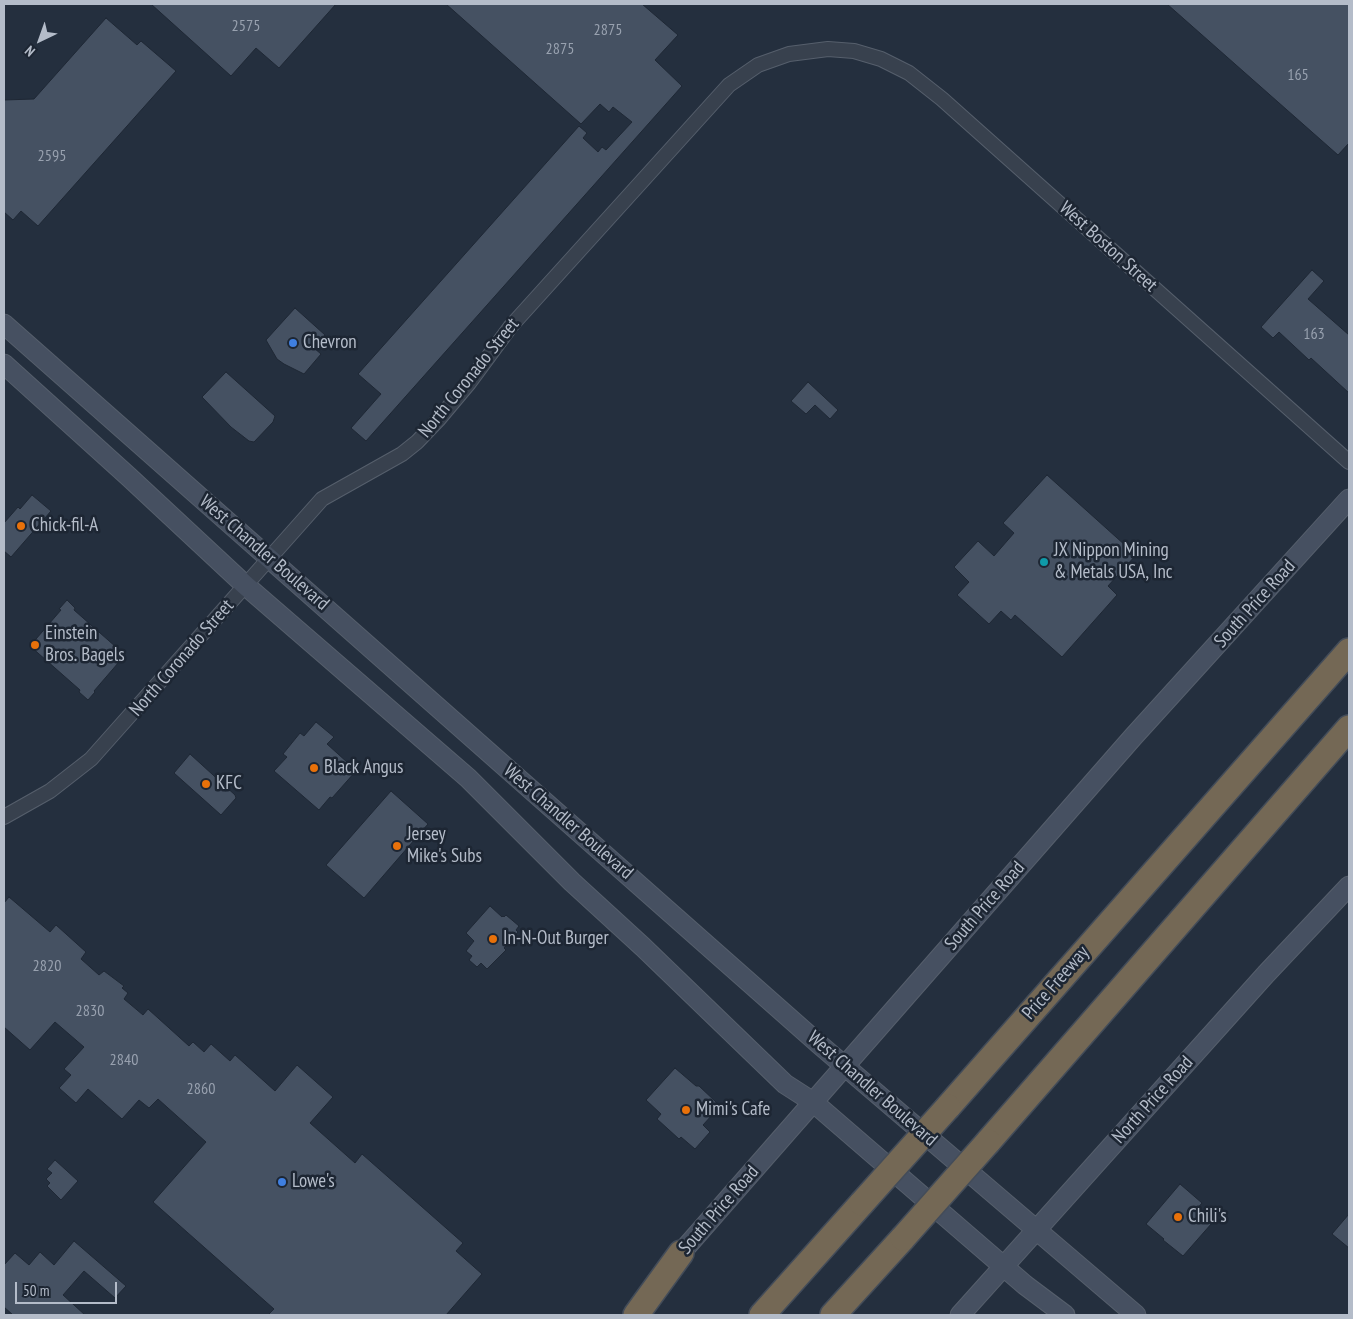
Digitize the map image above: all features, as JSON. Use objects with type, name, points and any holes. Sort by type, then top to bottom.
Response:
[{"type":"highway","name":"Price Freeway","points":[[762,1315],[948,1107],[1349,651]]},
{"type":"highway","points":[[834,1315],[988,1142],[1349,728]]},
{"type":"highway","points":[[636,1315],[682,1253]]},
{"type":"main road","name":"West Chandler Boulevard","points":[[4,324],[845,1066],[1136,1315]]},
{"type":"main road","points":[[4,341],[19,354],[47,362]]},
{"type":"main road","name":"West Chandler Boulevard","points":[[4,364],[245,585],[468,778],[572,882],[643,947],[785,1084],[813,1102],[1004,1266],[1065,1315]]},
{"type":"main road","name":"South Price Road","points":[[625,1315],[682,1253],[1129,742],[1349,499]]},
{"type":"main road","name":"North Price Road","points":[[960,1315],[1259,982],[1349,886]]},
{"type":"street","name":"North Coronado Street","points":[[4,817],[50,791],[91,759],[322,499],[402,454],[417,442],[438,420],[511,326],[729,84],[758,66],[789,54],[828,49],[854,51]]},
{"type":"street","name":"West Boston Street","points":[[854,51],[896,65],[942,99],[1349,462]]},
{"type":"building","points":[[151,4],[336,4],[279,68],[256,48],[231,76]]},
{"type":"building","points":[[446,4],[642,4],[678,35],[655,60],[682,86],[366,441],[351,428],[381,394],[358,374],[579,126],[587,133],[583,138],[598,152],[602,147],[606,150],[632,122],[613,107],[609,112],[600,104],[581,124]]},
{"type":"building","points":[[1167,4],[1349,4],[1349,143],[1338,155]]},
{"type":"building","points":[[106,18],[137,45],[141,41],[176,71],[38,226],[21,211],[13,220],[4,212],[4,100],[34,99]]},
{"type":"building","points":[[1312,270],[1324,281],[1308,299],[1349,335],[1349,393],[1279,332],[1273,338],[1261,327]]},
{"type":"building","name":"Chevron","points":[[295,308],[325,335],[314,348],[321,354],[304,374],[277,359],[266,340]]},
{"type":"building","points":[[226,372],[275,416],[273,422],[254,442],[249,441],[231,427],[202,397]]},
{"type":"building","points":[[808,382],[838,410],[830,419],[815,405],[806,414],[791,401]]},
{"type":"building","name":"JX Nippon Mining & Metals USA, Inc","points":[[1047,475],[1136,555],[1108,586],[1117,595],[1062,657],[1015,615],[1011,620],[1001,611],[989,624],[957,595],[969,582],[954,567],[978,541],[994,556],[1014,533],[1003,523]]},
{"type":"building","name":"Chick-fil-A","points":[[32,495],[51,511],[11,557],[4,551],[4,523]]},
{"type":"building","points":[[67,600],[75,608],[74,610],[125,655],[88,700],[79,692],[80,690],[30,646],[61,610],[59,609]]},
{"type":"building","name":"Black Angus","points":[[316,722],[334,737],[327,744],[355,772],[319,810],[274,771],[287,757],[283,754],[300,733],[304,736]]},
{"type":"building","name":"KFC","points":[[190,754],[235,795],[236,798],[221,815],[174,773]]},
{"type":"building","points":[[391,791],[428,824],[364,898],[326,865]]},
{"type":"building","name":"Lowe's","points":[[9,897],[50,932],[56,925],[86,952],[81,959],[99,975],[104,971],[124,986],[122,988],[128,993],[124,999],[143,1015],[148,1009],[189,1046],[193,1042],[204,1052],[211,1044],[230,1061],[235,1055],[275,1091],[297,1065],[333,1097],[310,1123],[355,1163],[362,1154],[463,1243],[456,1251],[482,1274],[446,1315],[268,1315],[274,1309],[153,1202],[206,1142],[158,1099],[149,1108],[139,1100],[122,1119],[88,1089],[76,1103],[59,1088],[71,1075],[64,1069],[84,1047],[55,1022],[30,1050],[4,1027],[4,903]]},
{"type":"building","points":[[490,906],[502,917],[506,915],[519,926],[516,930],[518,932],[504,948],[506,950],[487,969],[481,963],[477,967],[469,960],[472,956],[466,951],[474,941],[466,933]]},
{"type":"building","name":"Mimi's Cafe","points":[[675,1068],[716,1102],[713,1114],[703,1125],[710,1132],[695,1149],[681,1137],[679,1139],[657,1119],[661,1114],[646,1100]]},
{"type":"building","points":[[55,1160],[78,1181],[61,1200],[47,1186],[50,1183],[46,1179],[52,1173],[47,1169]]},
{"type":"building","name":"Chili's","points":[[1180,1184],[1202,1203],[1196,1210],[1212,1223],[1183,1256],[1146,1224]]},
{"type":"building","points":[[1349,1214],[1349,1248],[1332,1234]]},
{"type":"building","points":[[74,1241],[126,1286],[115,1298],[84,1271],[63,1295],[85,1315],[13,1315],[4,1307],[4,1265],[15,1253],[29,1265],[40,1252],[54,1265]]},
{"type":"place","name":"Chevron","points":[[293,343]]},
{"type":"place","name":"Chick-fil-A","points":[[21,526]]},
{"type":"place","name":"JX Nippon Mining & Metals USA, Inc","points":[[1044,562]]},
{"type":"place","name":"Einstein Bros. Bagels","points":[[35,645]]},
{"type":"place","name":"Black Angus","points":[[314,768]]},
{"type":"place","name":"KFC","points":[[206,784]]},
{"type":"place","name":"Jersey Mike's Subs","points":[[397,846]]},
{"type":"place","name":"In-N-Out Burger","points":[[493,939]]},
{"type":"place","name":"Mimi's Cafe","points":[[686,1110]]},
{"type":"place","name":"Lowe's","points":[[282,1182]]},
{"type":"place","name":"Chili's","points":[[1178,1217]]}]
